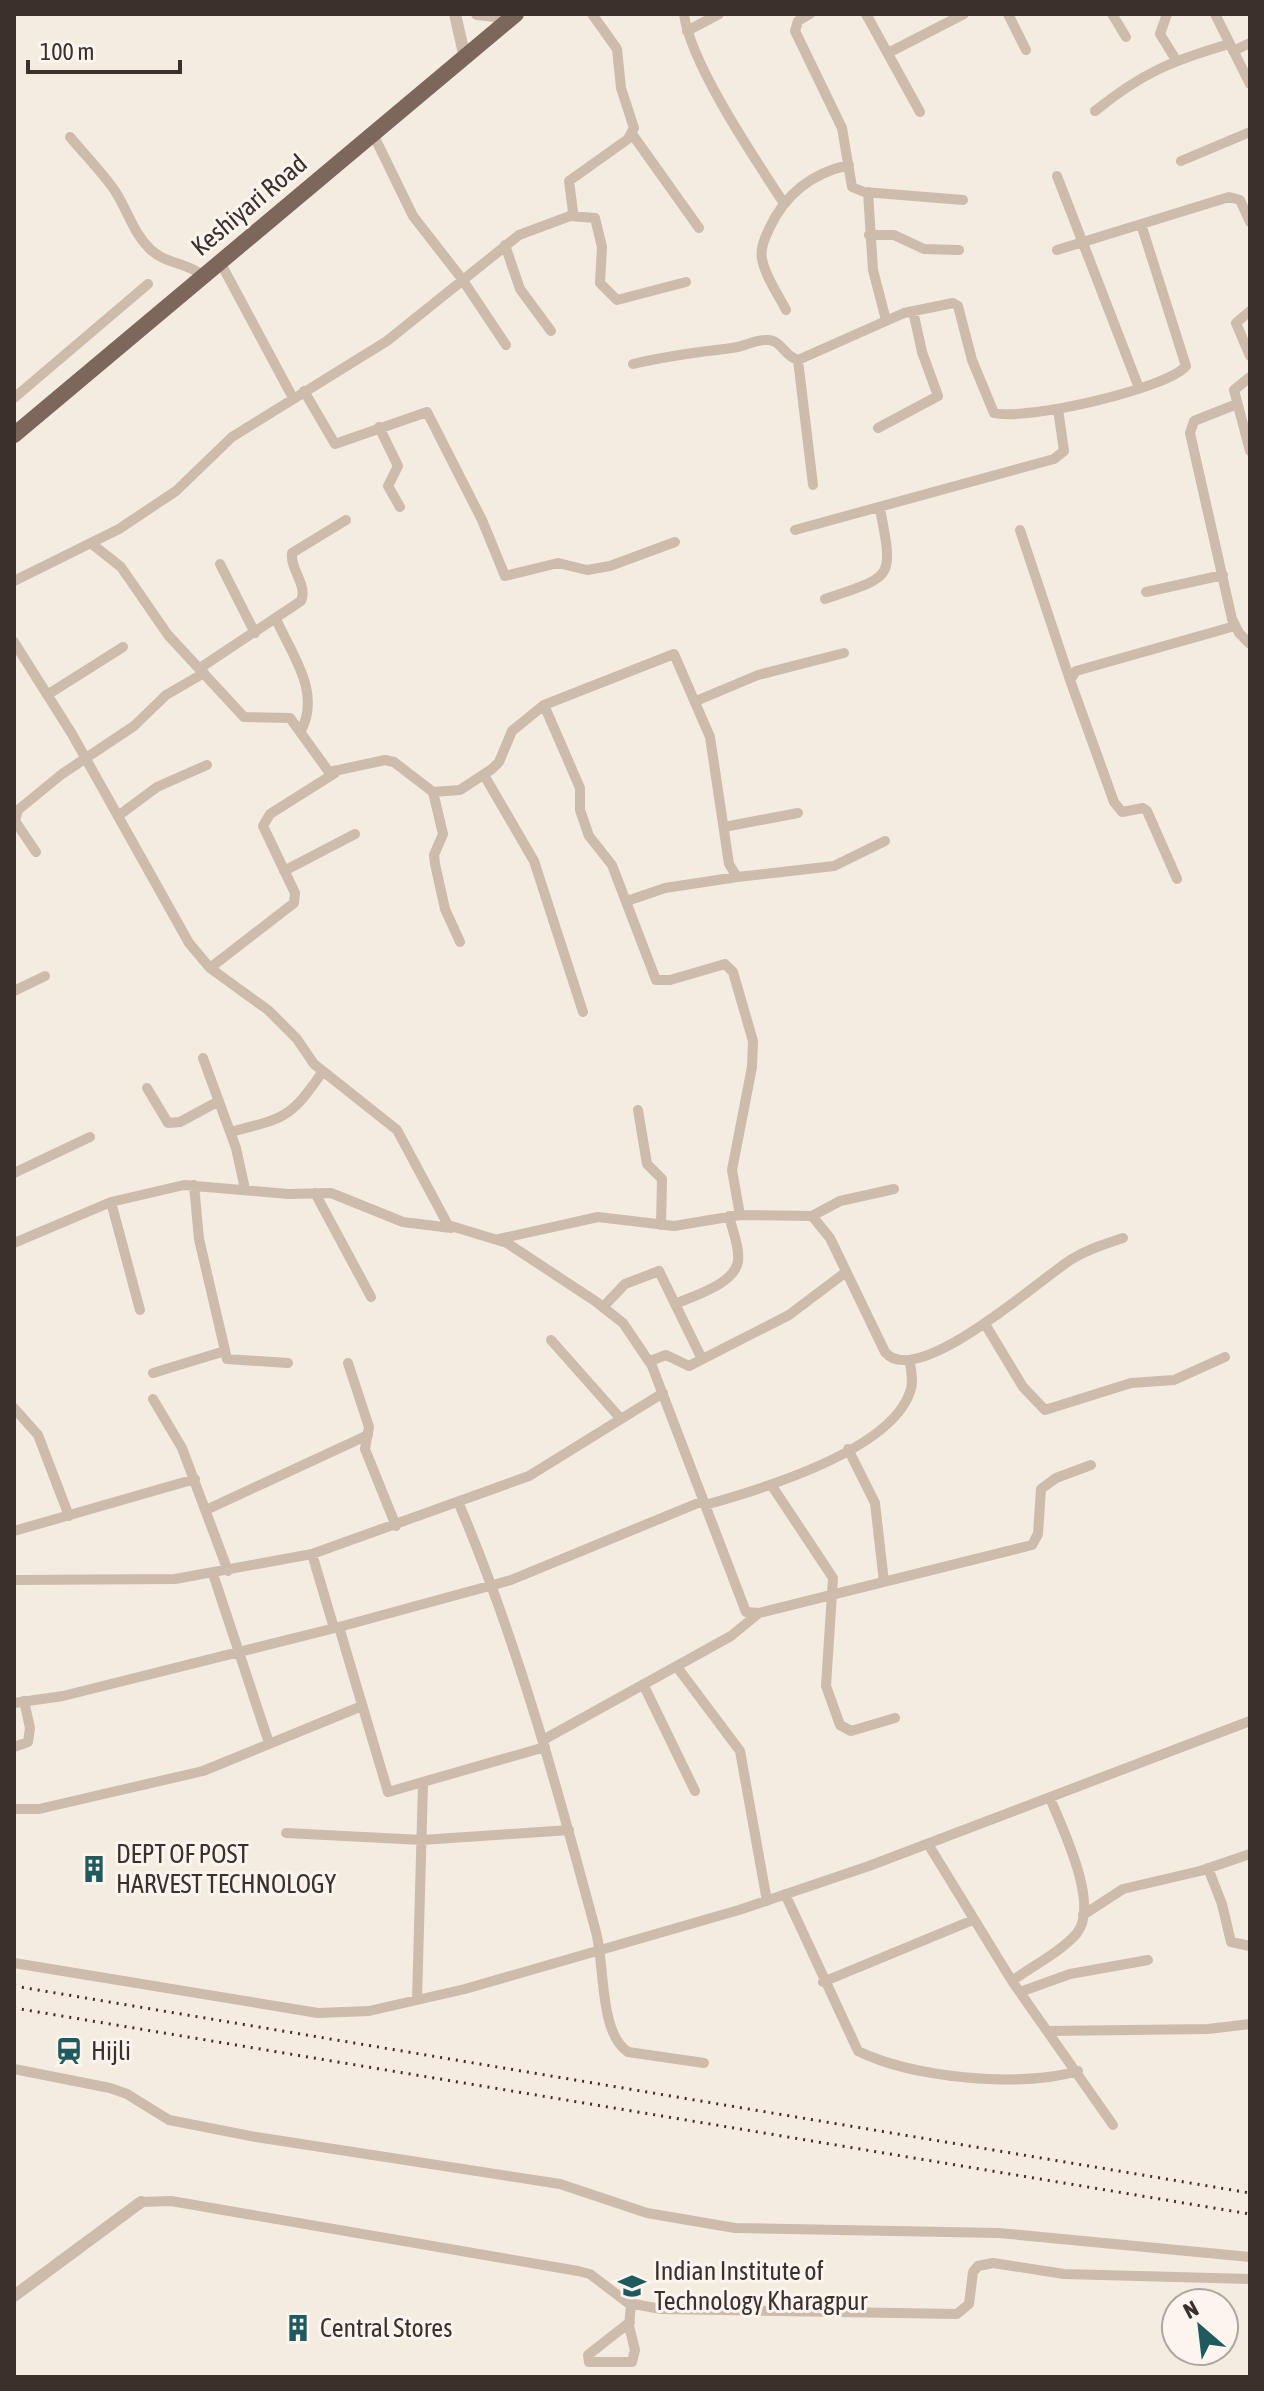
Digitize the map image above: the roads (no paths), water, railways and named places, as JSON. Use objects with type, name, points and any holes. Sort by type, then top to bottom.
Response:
[{"type":"main road","name":"Keshiyari Road","points":[[14,435],[219,260],[514,16]]},
{"type":"street","points":[[455,14],[465,58]]},
{"type":"street","points":[[477,14],[514,16]]},
{"type":"street","points":[[592,14],[617,49],[632,134],[699,228]]},
{"type":"street","points":[[684,14],[687,31],[745,144],[783,202]]},
{"type":"street","points":[[687,31],[719,14]]},
{"type":"street","points":[[810,14],[798,21],[795,31],[837,116],[852,187],[868,192],[963,200]]},
{"type":"street","points":[[866,14],[920,112]]},
{"type":"street","points":[[888,53],[964,14]]},
{"type":"street","points":[[1008,14],[1026,50]]},
{"type":"street","points":[[1112,14],[1126,37]]},
{"type":"street","points":[[1167,14],[1160,34],[1176,60]]},
{"type":"street","points":[[1215,14],[1250,84]]},
{"type":"street","points":[[1095,111],[1137,77],[1176,60],[1250,43]]},
{"type":"street","points":[[1181,161],[1250,132]]},
{"type":"street","points":[[373,134],[413,216],[462,279],[506,345]]},
{"type":"street","points":[[570,216],[573,212],[569,181],[632,134]]},
{"type":"street","points":[[70,137],[116,193],[133,228],[150,250],[165,259],[189,265],[202,275]]},
{"type":"street","points":[[786,310],[761,256],[764,241],[783,202],[816,177],[849,165]]},
{"type":"street","points":[[1057,176],[1139,388]]},
{"type":"street","points":[[868,192],[873,270],[886,320]]},
{"type":"street","points":[[1057,250],[1229,197],[1240,200],[1250,222]]},
{"type":"street","points":[[14,581],[92,544],[176,491],[232,437],[387,341],[505,245],[535,227],[570,216],[595,218],[602,247],[600,283],[617,300],[686,282]]},
{"type":"street","points":[[798,360],[886,320],[948,303],[958,306],[972,360],[994,413],[1058,409],[1139,388],[1173,375],[1186,366],[1141,224]]},
{"type":"street","points":[[869,235],[894,235],[924,249],[959,250]]},
{"type":"street","points":[[505,245],[520,289],[551,331]]},
{"type":"street","points":[[219,260],[293,398]]},
{"type":"street","points":[[14,398],[148,284]]},
{"type":"street","points":[[878,428],[938,396],[922,352],[913,311]]},
{"type":"street","points":[[1250,311],[1236,323],[1250,356]]},
{"type":"street","points":[[633,364],[690,352],[734,348],[765,339],[777,343],[788,355],[798,360]]},
{"type":"street","points":[[798,360],[813,485]]},
{"type":"street","points":[[1250,377],[1236,386],[1250,451]]},
{"type":"street","points":[[304,391],[335,444],[427,412],[482,520],[505,576],[558,563],[587,570],[610,566],[675,542]]},
{"type":"street","points":[[1250,405],[1203,417],[1190,426],[1235,626],[1250,644]]},
{"type":"street","points":[[795,530],[880,509],[1061,456],[1063,438],[1058,409]]},
{"type":"street","points":[[379,427],[398,466],[388,486],[400,507]]},
{"type":"street","points":[[825,599],[872,583],[885,573],[888,562],[880,509]]},
{"type":"street","points":[[36,852],[15,821],[18,810],[134,726],[166,695],[304,596],[292,565],[292,553],[346,520]]},
{"type":"street","points":[[1020,530],[1114,802],[1122,812],[1143,808],[1147,811],[1177,879]]},
{"type":"street","points":[[92,544],[121,567],[168,635],[244,717],[284,716],[301,731],[324,768],[335,773]]},
{"type":"street","points":[[220,564],[255,633]]},
{"type":"street","points":[[1146,592],[1223,575]]},
{"type":"street","points":[[276,619],[309,692],[310,712],[301,731]]},
{"type":"street","points":[[1070,680],[1076,671],[1235,626]]},
{"type":"street","points":[[14,642],[86,758],[189,943],[210,968],[268,1010],[303,1047],[311,1061],[397,1130],[444,1220],[452,1228]]},
{"type":"street","points":[[47,695],[123,647]]},
{"type":"street","points":[[696,701],[758,675],[844,653]]},
{"type":"street","points":[[433,792],[460,790],[484,775],[499,762],[512,731],[544,705],[668,654],[678,658],[713,752],[729,864],[737,877]]},
{"type":"street","points":[[544,705],[580,788],[580,810],[589,836],[595,848],[612,865],[656,980],[670,980],[719,965],[730,966],[753,1041],[753,1062],[732,1170],[738,1256],[736,1268],[719,1283],[675,1304]]},
{"type":"street","points":[[210,968],[291,907],[295,893],[264,831],[266,819],[335,773],[385,760],[394,762],[433,792],[443,834],[434,855],[435,864],[445,909],[460,942]]},
{"type":"street","points":[[118,816],[157,787],[207,765]]},
{"type":"street","points":[[484,775],[534,861],[583,1012]]},
{"type":"street","points":[[724,827],[798,813]]},
{"type":"street","points":[[284,871],[355,834]]},
{"type":"street","points":[[627,901],[665,888],[825,868],[885,841]]},
{"type":"street","points":[[14,991],[45,976]]},
{"type":"street","points":[[203,1058],[230,1132],[245,1189]]},
{"type":"street","points":[[230,1132],[287,1116],[299,1105],[323,1071]]},
{"type":"street","points":[[147,1088],[168,1123],[180,1122],[219,1101]]},
{"type":"street","points":[[638,1110],[647,1164],[662,1179],[661,1225]]},
{"type":"street","points":[[14,1173],[90,1137]]},
{"type":"street","points":[[194,1185],[199,1239],[225,1351],[231,1362],[288,1363]]},
{"type":"street","points":[[14,1243],[111,1202],[151,1191],[194,1185],[345,1197],[418,1226],[452,1228],[499,1239],[623,1323],[650,1361],[743,1608],[751,1614],[1032,1545],[1038,1534],[1041,1489],[1045,1483],[1091,1465]]},
{"type":"street","points":[[499,1239],[582,1218],[620,1218],[661,1225],[734,1216],[812,1216],[840,1201],[894,1189]]},
{"type":"street","points":[[315,1193],[371,1297]]},
{"type":"street","points":[[111,1202],[140,1310]]},
{"type":"street","points":[[812,1216],[823,1226],[885,1352],[896,1361],[910,1362],[973,1333],[1070,1261],[1123,1238]]},
{"type":"street","points":[[603,1307],[625,1284],[655,1271],[661,1274],[702,1359]]},
{"type":"street","points":[[650,1361],[666,1355],[684,1366],[702,1359],[789,1315],[846,1272]]},
{"type":"street","points":[[985,1324],[1023,1387],[1045,1410],[1131,1383],[1174,1380],[1225,1357]]},
{"type":"street","points":[[551,1340],[621,1419]]},
{"type":"street","points":[[153,1373],[225,1351]]},
{"type":"street","points":[[14,1747],[28,1742],[30,1736],[19,1702],[63,1696],[239,1653],[493,1585],[554,1564],[704,1503],[772,1486],[848,1449],[884,1426],[908,1397],[912,1382],[910,1362]]},
{"type":"street","points":[[348,1363],[369,1427],[365,1449],[396,1526]]},
{"type":"street","points":[[14,1580],[175,1579],[312,1554],[459,1504],[543,1469],[663,1393]]},
{"type":"street","points":[[153,1399],[178,1439],[228,1571]]},
{"type":"street","points":[[14,1408],[38,1435],[69,1516]]},
{"type":"street","points":[[206,1510],[368,1435]]},
{"type":"street","points":[[848,1449],[875,1503],[884,1582]]},
{"type":"street","points":[[14,1531],[195,1479]]},
{"type":"street","points":[[772,1486],[830,1571],[834,1594],[826,1686],[840,1725],[851,1731],[895,1718]]},
{"type":"street","points":[[459,1504],[493,1585],[569,1830],[601,1950],[608,2021],[622,2047],[636,2053],[704,2063]]},
{"type":"street","points":[[312,1554],[388,1792],[423,1784],[544,1744],[739,1632],[759,1613]]},
{"type":"street","points":[[213,1574],[269,1743]]},
{"type":"street","points":[[677,1667],[740,1751],[767,1901]]},
{"type":"street","points":[[644,1686],[695,1791]]},
{"type":"street","points":[[14,1809],[39,1809],[180,1777],[362,1706]]},
{"type":"street","points":[[14,1963],[335,2014],[369,2011],[601,1950],[767,1901],[928,1844],[1245,1723],[1250,1735]]},
{"type":"street","points":[[417,2000],[423,1784]]},
{"type":"street","points":[[1012,1981],[1074,1936],[1083,1915],[1083,1894],[1077,1868],[1050,1798]]},
{"type":"street","points":[[286,1833],[422,1840],[569,1830]]},
{"type":"street","points":[[928,1844],[1012,1981],[1113,2125]]},
{"type":"street","points":[[1083,1915],[1123,1889],[1250,1854]]},
{"type":"street","points":[[1208,1868],[1222,1904],[1231,1942],[1250,1946]]},
{"type":"street","points":[[785,1894],[851,2042],[866,2055],[907,2069],[1022,2080],[1050,2079],[1078,2071]]},
{"type":"street","points":[[823,1982],[973,1920]]},
{"type":"street","points":[[1020,1992],[1070,1974],[1148,1960]]},
{"type":"street","points":[[1049,2031],[1208,2029],[1250,2024]]},
{"type":"street","points":[[14,2069],[110,2088],[127,2094],[169,2120],[256,2137],[560,2184],[638,2210],[735,2228],[999,2233],[1250,2257]]},
{"type":"street","points":[[14,2296],[141,2202],[171,2201],[578,2271],[597,2278],[631,2305],[760,2313],[957,2314],[969,2304],[973,2272],[978,2266],[993,2263],[1064,2274],[1250,2279]]},
{"type":"street","points":[[630,2322],[593,2348],[588,2355],[589,2362],[632,2362],[635,2350],[630,2322],[631,2305]]},
{"type":"railway","points":[[14,1986],[1250,2193]]},
{"type":"railway","points":[[14,2008],[1250,2214]]},
{"type":"place","name":"DEPT OF POST HARVEST TECHNOLOGY","points":[[94,1869]]},
{"type":"place","name":"Hijli","points":[[69,2051]]},
{"type":"place","name":"Indian Institute of Technology Kharagpur","points":[[632,2286]]},
{"type":"place","name":"Central Stores","points":[[298,2328]]}]
